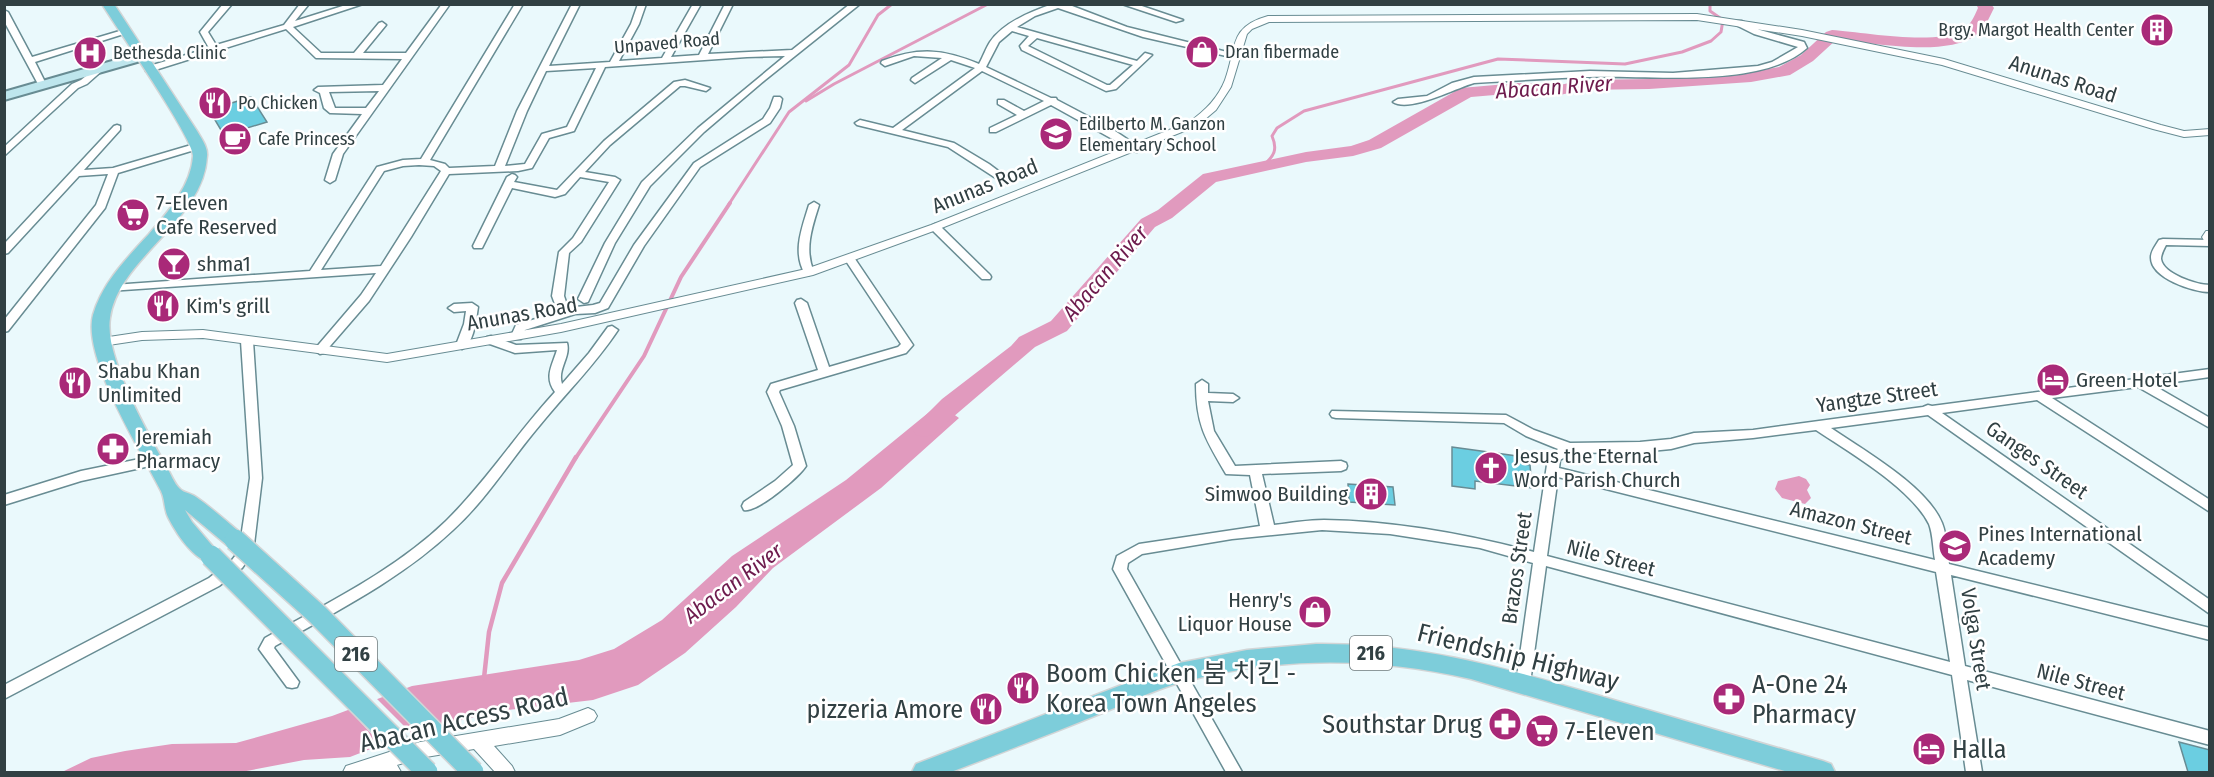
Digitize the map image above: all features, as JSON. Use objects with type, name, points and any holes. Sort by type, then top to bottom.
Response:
[{"type":"main road","points":[[108,4],[198,146]]},
{"type":"main road","points":[[4,96],[101,67],[144,63]]},
{"type":"main road","name":"216","points":[[198,146],[200,156],[186,196],[113,289],[101,317],[102,342],[111,372],[172,494],[173,507],[181,525],[427,772]]},
{"type":"main road","name":"216","points":[[172,494],[188,501],[318,615],[473,772]]},
{"type":"main road","name":"Friendship Highway","points":[[924,772],[1179,674],[1220,663],[1288,653],[1367,653],[1455,665],[1823,772]]},
{"type":"street","points":[[214,49],[204,32],[228,4]]},
{"type":"street","points":[[287,26],[305,4]]},
{"type":"street","points":[[144,63],[214,49],[359,4]]},
{"type":"street","points":[[330,180],[338,154],[446,4]]},
{"type":"street","points":[[424,162],[519,4]]},
{"type":"street","points":[[499,168],[522,111],[576,4]]},
{"type":"street","points":[[612,65],[636,24],[642,4]]},
{"type":"street","points":[[666,59],[697,4]]},
{"type":"street","points":[[702,57],[729,4]]},
{"type":"street","points":[[584,299],[610,243],[646,184],[701,130],[856,4]]},
{"type":"street","points":[[1126,4],[1179,20]]},
{"type":"street","points":[[896,131],[982,67],[995,41],[1010,28],[1032,14],[1062,5],[1103,23],[1149,37],[1235,55]]},
{"type":"street","points":[[1590,5],[1597,18]]},
{"type":"street","points":[[4,12],[42,84]]},
{"type":"street","name":"Anunas Road","points":[[102,342],[142,336],[203,334],[387,358],[546,331],[806,273],[935,228],[1051,180],[1137,149],[1193,124],[1207,114],[1227,87],[1240,37],[1245,29],[1254,23],[1268,20],[1687,16],[1714,19],[1802,33],[1956,66],[2082,106],[2172,131],[2184,134],[2210,132]]},
{"type":"street","points":[[1398,102],[1429,99],[1455,85],[1474,80],[1590,74],[1673,76],[1759,69],[1774,64],[1803,48],[1801,44],[1756,32],[1737,22]]},
{"type":"street","points":[[287,26],[319,56],[409,56]]},
{"type":"street","points":[[356,56],[382,26]]},
{"type":"street","points":[[1010,28],[1139,64]]},
{"type":"street","points":[[31,60],[126,32]]},
{"type":"street","points":[[1035,35],[1024,46],[1025,48],[1106,88],[1113,87],[1148,55]]},
{"type":"street","name":"Unpaved Road","points":[[544,69],[783,51],[794,53]]},
{"type":"street","points":[[885,63],[915,54],[949,57],[982,67],[1053,100],[1137,149]]},
{"type":"street","points":[[915,80],[949,57]]},
{"type":"street","points":[[313,275],[380,169],[392,165],[424,162],[436,163],[446,171],[518,168],[531,163],[545,136],[572,129],[601,66]]},
{"type":"street","points":[[4,153],[75,86],[84,82],[101,67]]},
{"type":"street","points":[[75,86],[73,82],[86,72]]},
{"type":"street","points":[[508,184],[555,194],[566,189],[607,143],[677,84],[685,83],[706,88]]},
{"type":"street","points":[[369,111],[333,111],[329,108],[321,90],[387,88]]},
{"type":"street","points":[[517,336],[518,331],[525,326],[564,315],[573,310],[598,308],[605,303],[639,245],[697,165],[766,121],[775,108],[777,99]]},
{"type":"street","points":[[993,130],[1053,100]]},
{"type":"street","points":[[1001,102],[1023,115]]},
{"type":"street","points":[[860,123],[951,145],[986,166],[1005,181]]},
{"type":"street","points":[[4,251],[117,128]]},
{"type":"street","points":[[4,140],[25,133]]},
{"type":"street","points":[[75,174],[114,171],[198,146]]},
{"type":"street","points":[[478,246],[518,168]]},
{"type":"street","points":[[4,328],[101,206],[110,187],[114,171]]},
{"type":"street","points":[[320,350],[365,298],[446,171]]},
{"type":"street","points":[[564,315],[558,296],[564,252],[578,240],[615,183],[612,178],[580,174]]},
{"type":"street","points":[[806,273],[804,254],[813,205]]},
{"type":"street","points":[[935,228],[986,277]]},
{"type":"street","points":[[2210,234],[2208,237],[2210,242],[2163,242],[2156,258],[2163,270],[2186,284],[2196,288],[2210,288]]},
{"type":"street","points":[[749,506],[780,484],[800,466],[774,389],[781,383],[902,350],[907,345],[849,258]]},
{"type":"street","points":[[113,289],[384,268]]},
{"type":"street","points":[[801,303],[825,372]]},
{"type":"street","points":[[454,308],[472,307],[470,324],[462,345]]},
{"type":"street","points":[[292,682],[266,650],[270,642],[368,586],[423,549],[471,504],[513,446],[561,391],[595,357],[612,330]]},
{"type":"street","points":[[491,340],[515,349],[563,346],[553,377],[554,383],[561,391]]},
{"type":"street","points":[[4,693],[214,582],[237,564],[246,553],[256,478],[247,341]]},
{"type":"street","name":"Yangtze Street","points":[[1569,448],[1671,444],[1694,438],[1753,434],[2210,373]]},
{"type":"street","points":[[2141,382],[2210,424]]},
{"type":"street","points":[[1233,398],[1202,391],[1203,420],[1208,436],[1231,471],[1341,466]]},
{"type":"street","points":[[2039,396],[2210,507]]},
{"type":"street","name":"Ganges Street","points":[[1928,409],[2210,608]]},
{"type":"street","points":[[1336,414],[1506,419],[1530,433],[1569,448]]},
{"type":"street","name":"Volga Street","points":[[1817,425],[1900,484],[1928,511],[1936,524],[1940,538],[1974,772]]},
{"type":"street","points":[[1553,465],[1562,450],[1569,448]]},
{"type":"street","points":[[4,500],[81,476],[154,461]]},
{"type":"street","name":"Amazon Street","points":[[1553,465],[1943,568],[2210,634]]},
{"type":"street","name":"Brazos Street","points":[[1523,683],[1553,465]]},
{"type":"street","points":[[1255,470],[1268,530]]},
{"type":"street","name":"Nile Street","points":[[1234,772],[1120,569],[1122,560],[1139,549],[1268,530],[1322,525],[1390,529],[1453,537],[2210,738]]},
{"type":"street","name":"Abacan Access Road","points":[[352,772],[387,767],[420,750],[560,727],[588,716]]},
{"type":"street","points":[[477,740],[507,772]]},
{"type":"water","points":[[939,404],[959,418],[881,488],[773,568],[736,607],[685,653],[638,685],[593,700],[500,711],[449,723],[404,736],[350,757],[304,760],[241,772],[62,772],[91,758],[125,751],[172,744],[236,743],[332,716],[412,686],[579,660],[614,649],[662,620],[732,556],[846,480]]},
{"type":"water","points":[[1799,476],[1806,479],[1810,485],[1807,490],[1811,498],[1805,504],[1782,498],[1775,489],[1778,481]]},
{"type":"pier","points":[[374,696],[414,736],[384,747],[346,707]]},
{"type":"building","points":[[251,97],[267,122],[224,135],[209,110]]},
{"type":"building","name":"Jesus the Eternal Word Parish Church","points":[[1452,447],[1524,457],[1524,464],[1530,465],[1532,488],[1475,481],[1475,489],[1452,486]]},
{"type":"building","name":"Simwoo Building","points":[[1348,484],[1393,487],[1395,505],[1349,502]]},
{"type":"building","points":[[2179,742],[2210,750],[2210,772],[2188,772]]},
{"type":"waterway","points":[[729,204],[789,112],[849,65],[878,15],[892,4]]},
{"type":"waterway","points":[[806,101],[834,84],[988,4]]},
{"type":"waterway","points":[[1263,166],[1274,152],[1275,145],[1272,136],[1277,128],[1304,111],[1498,59],[1625,64],[1682,52],[1711,41],[1721,32],[1723,20],[1710,11],[1710,4]]},
{"type":"waterway","name":"Abacan River","points":[[924,429],[1027,342],[1059,326],[1148,223],[1165,214],[1210,178],[1306,157],[1353,151],[1375,144],[1467,92],[1518,88],[1560,90],[1582,85],[1649,84],[1751,77],[1784,71],[1807,58],[1832,35],[1922,42],[1956,39],[1977,26],[1986,8],[1983,4]]},
{"type":"waterway","points":[[575,459],[644,356],[681,277],[730,203]]},
{"type":"waterway","points":[[484,678],[489,632],[502,583],[576,457]]},
{"type":"place","name":"Brgy. Margot Health Center","points":[[2157,30]]},
{"type":"place","name":"Dran fibermade","points":[[1202,52]]},
{"type":"place","name":"Bethesda Clinic","points":[[90,53]]},
{"type":"place","name":"Po Chicken","points":[[215,103]]},
{"type":"place","name":"Edilberto M. Ganzon Elementary School","points":[[1056,134]]},
{"type":"place","name":"Cafe Princess","points":[[235,139]]},
{"type":"place","name":"7-Eleven Cafe Reserved","points":[[133,215]]},
{"type":"place","name":"shma1","points":[[174,264]]},
{"type":"place","name":"Kim's grill","points":[[163,306]]},
{"type":"place","name":"Green Hotel","points":[[2053,380]]},
{"type":"place","name":"Shabu Khan Unlimited","points":[[75,383]]},
{"type":"place","name":"Jeremiah Pharmacy","points":[[113,449]]},
{"type":"place","name":"Jesus the Eternal Word Parish Church","points":[[1491,468]]},
{"type":"place","name":"Simwoo Building","points":[[1371,494]]},
{"type":"place","name":"Pines International Academy","points":[[1955,546]]},
{"type":"place","name":"Henry's Liquor House","points":[[1315,612]]},
{"type":"place","name":"Boom Chicken 붐 치킨 - Korea Town Angeles","points":[[1023,688]]},
{"type":"place","name":"A-One 24 Pharmacy","points":[[1729,699]]},
{"type":"place","name":"pizzeria Amore","points":[[986,709]]},
{"type":"place","name":"Southstar Drug","points":[[1505,724]]},
{"type":"place","name":"7-Eleven","points":[[1542,731]]},
{"type":"place","name":"Halla","points":[[1929,749]]}]
